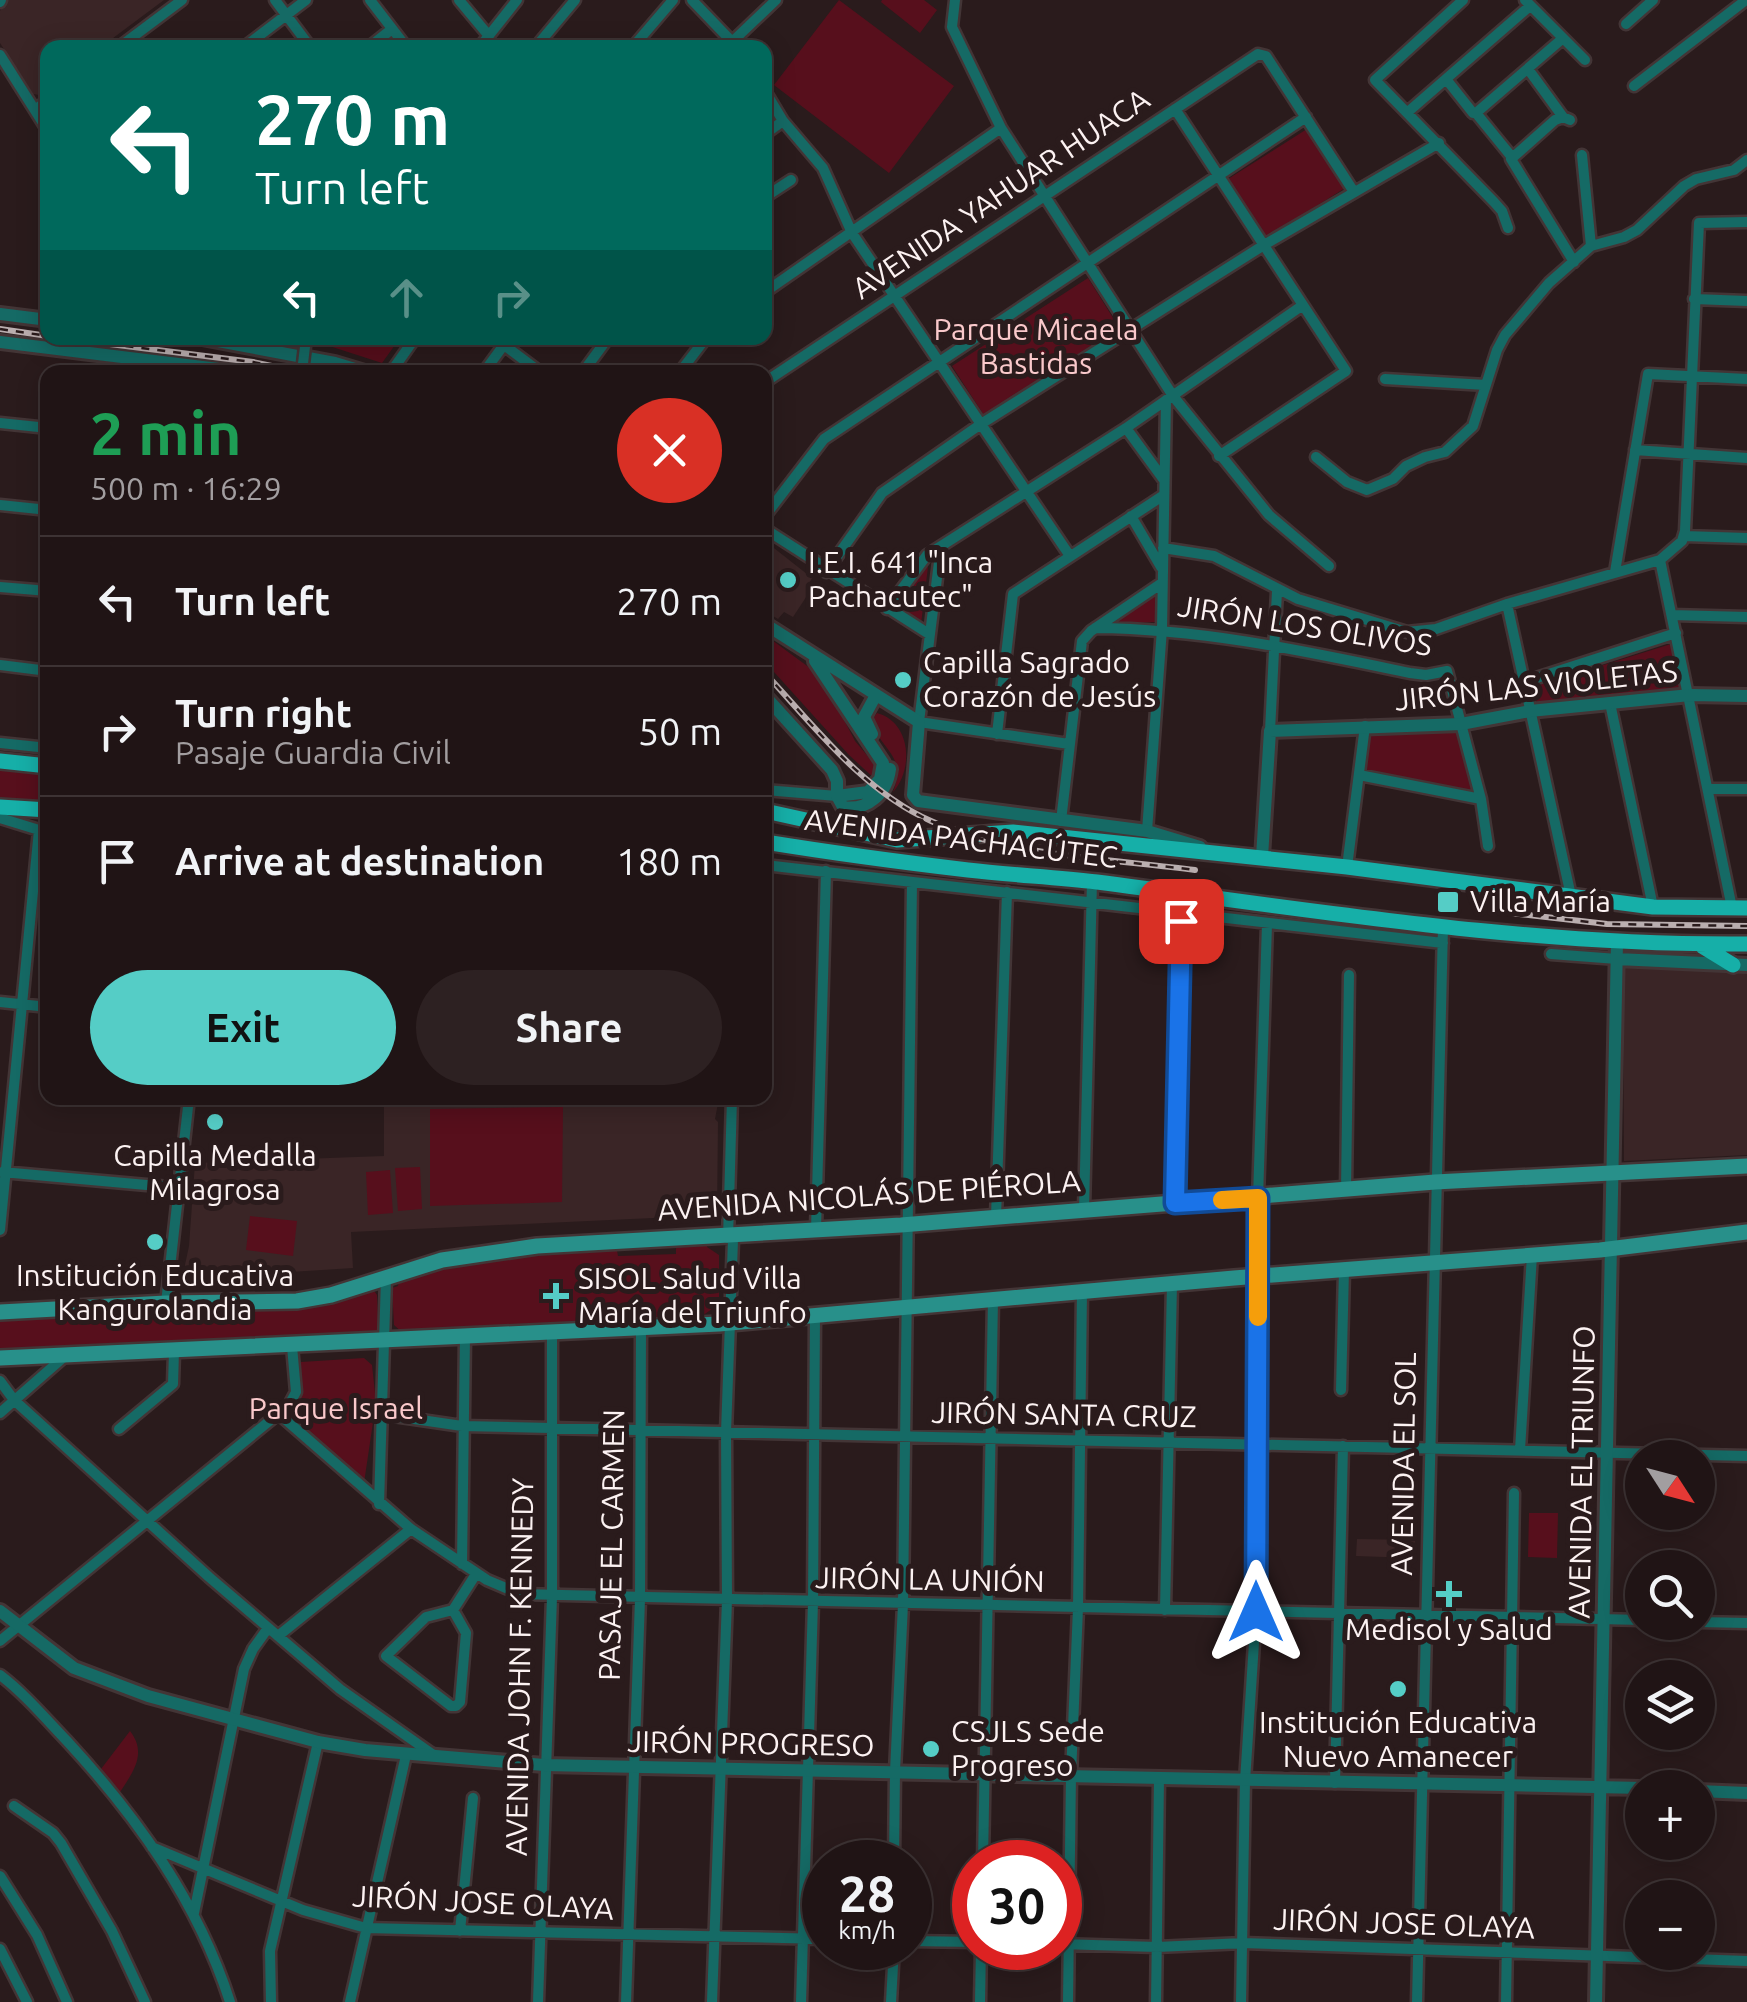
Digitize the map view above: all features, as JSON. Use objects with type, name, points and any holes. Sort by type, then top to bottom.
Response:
[{"type":"main road","points":[[0,761],[40,765]]},
{"type":"main road","points":[[0,807],[40,810]]},
{"type":"main road","name":"AVENIDA PACHACÚTEC","points":[[772,813],[897,840],[1013,832],[1346,867],[1652,907],[1740,908]]},
{"type":"main road","name":"AVENIDA PACHACÚTEC","points":[[772,843],[1092,882],[1443,935],[1747,944]]},
{"type":"main road","points":[[1699,944],[1740,965]]},
{"type":"main road","name":"AVENIDA NICOLÁS DE PIÉROLA","points":[[0,1312],[166,1302],[296,1302],[330,1296],[442,1260],[521,1248],[908,1225],[1434,1182],[1747,1166]]},
{"type":"main road","points":[[0,1358],[730,1324],[1612,1248],[1747,1232]]},
{"type":"street","points":[[129,40],[182,0]]},
{"type":"street","points":[[275,0],[305,40]]},
{"type":"street","points":[[253,40],[306,0]]},
{"type":"street","points":[[370,0],[401,40]]},
{"type":"street","points":[[459,0],[489,36]]},
{"type":"street","points":[[486,40],[517,0]]},
{"type":"street","points":[[542,40],[575,0]]},
{"type":"street","points":[[639,40],[674,0]]},
{"type":"street","points":[[692,0],[732,40]]},
{"type":"street","points":[[740,40],[776,0]]},
{"type":"street","points":[[955,0],[952,26],[1001,128],[1132,328],[1170,398],[1269,514],[1330,566]]},
{"type":"street","points":[[1463,0],[1375,80],[1494,202],[1508,228]]},
{"type":"street","points":[[1626,24],[1653,0]]},
{"type":"street","points":[[1409,111],[1527,3],[1585,60]]},
{"type":"street","points":[[1634,86],[1744,3]]},
{"type":"street","points":[[378,40],[392,29]]},
{"type":"street","points":[[1476,113],[1562,39]]},
{"type":"street","points":[[0,54],[40,118]]},
{"type":"street","name":"AVENIDA YAHUAR HUACA","points":[[772,377],[1258,54],[1266,56],[1306,117]]},
{"type":"street","points":[[1511,156],[1566,118],[1528,69]]},
{"type":"street","points":[[1446,79],[1511,156],[1574,262]]},
{"type":"street","points":[[772,102],[824,168],[852,233],[1070,556]]},
{"type":"street","points":[[35,110],[40,106]]},
{"type":"street","points":[[1175,109],[1346,371],[1219,456]]},
{"type":"street","points":[[772,507],[824,439],[1306,117],[1354,192]]},
{"type":"street","points":[[772,129],[784,121]]},
{"type":"street","points":[[772,287],[1001,128]]},
{"type":"street","points":[[826,572],[882,493],[981,424],[1132,328],[1439,142]]},
{"type":"street","points":[[1582,155],[1590,246]]},
{"type":"street","points":[[1316,457],[1367,490],[1406,466],[1446,452],[1473,426],[1505,335],[1550,283],[1590,246],[1624,238],[1636,230],[1684,186],[1734,170],[1747,160]]},
{"type":"street","points":[[772,192],[790,180]]},
{"type":"street","points":[[1163,548],[1214,556],[1277,591],[1407,632],[1436,628],[1660,560],[1684,536],[1699,222],[1747,222]]},
{"type":"street","points":[[1694,299],[1747,301]]},
{"type":"street","points":[[887,609],[927,555],[1126,428],[1303,306]]},
{"type":"street","points":[[0,314],[40,319]]},
{"type":"street","points":[[0,342],[130,365]]},
{"type":"street","points":[[242,345],[338,365]]},
{"type":"street","points":[[510,345],[532,365]]},
{"type":"street","points":[[685,365],[701,345]]},
{"type":"street","points":[[1615,572],[1648,374],[1747,378]]},
{"type":"street","points":[[1385,378],[1486,385]]},
{"type":"street","points":[[1146,831],[1162,629],[1164,481],[1170,398]]},
{"type":"street","points":[[0,423],[40,427]]},
{"type":"street","points":[[1126,428],[1164,481]]},
{"type":"street","points":[[1635,450],[1747,458]]},
{"type":"street","points":[[997,734],[1013,594],[1164,495]]},
{"type":"street","points":[[0,505],[40,509]]},
{"type":"street","points":[[1131,516],[1163,570]]},
{"type":"street","points":[[772,534],[826,572],[929,634]]},
{"type":"street","points":[[1684,536],[1747,538]]},
{"type":"street","points":[[919,722],[940,546]]},
{"type":"street","points":[[1660,560],[1740,908]]},
{"type":"street","points":[[1061,821],[1082,641],[1162,583]]},
{"type":"street","points":[[0,586],[40,591]]},
{"type":"street","points":[[1262,858],[1277,591]]},
{"type":"street","points":[[1506,604],[1572,896]]},
{"type":"street","points":[[1672,615],[1747,617]]},
{"type":"street","points":[[772,628],[808,650],[839,681],[854,721],[880,756],[880,778],[868,792],[837,796]]},
{"type":"street","name":"JIRÓN LOS OLIVOS","points":[[1095,628],[1162,629],[1336,655],[1410,673],[1447,672],[1461,724]]},
{"type":"street","points":[[1524,682],[1676,633]]},
{"type":"street","points":[[0,665],[40,670]]},
{"type":"street","points":[[839,681],[876,694],[919,722],[1069,744]]},
{"type":"street","points":[[772,704],[832,770],[843,807],[862,807],[888,780],[889,759],[864,721],[866,708],[876,694]]},
{"type":"street","name":"JIRÓN LAS VIOLETAS","points":[[1270,731],[1461,724],[1530,711],[1690,695],[1747,696]]},
{"type":"street","points":[[1610,703],[1652,907]]},
{"type":"street","name":"AVENIDA PACHACÚTEC","points":[[919,722],[915,798],[918,801],[1146,831],[1222,853]]},
{"type":"street","points":[[1461,724],[1481,799],[1488,846]]},
{"type":"street","points":[[1346,867],[1365,726]]},
{"type":"street","points":[[0,743],[40,747]]},
{"type":"street","points":[[1358,775],[1481,799]]},
{"type":"street","points":[[1710,788],[1747,789]]},
{"type":"street","name":"AVENIDA PACHACÚTEC","points":[[772,791],[837,796]]},
{"type":"street","points":[[0,818],[40,829]]},
{"type":"street","points":[[0,827],[40,830]]},
{"type":"street","points":[[0,1230],[3,1172],[40,855]]},
{"type":"street","name":"AVENIDA PACHACÚTEC","points":[[772,866],[1267,924],[1443,935]]},
{"type":"street","points":[[816,1230],[826,871]]},
{"type":"street","points":[[894,1840],[903,1604],[912,882]]},
{"type":"street","points":[[1084,1210],[1092,882]]},
{"type":"street","points":[[996,1217],[1007,892]]},
{"type":"street","points":[[1175,1203],[1181,911]]},
{"type":"street","points":[[1241,2002],[1245,1781],[1256,1612],[1258,1198],[1267,924]]},
{"type":"street","name":"AVENIDA EL SOL","points":[[1417,2002],[1443,935]]},
{"type":"street","name":"AVENIDA EL TRIUNFO","points":[[1596,2002],[1617,942]]},
{"type":"street","points":[[1551,954],[1740,965]]},
{"type":"street","points":[[1346,1190],[1349,974]]},
{"type":"street","points":[[0,1002],[40,1006]]},
{"type":"street","points":[[166,1302],[188,1105]]},
{"type":"street","points":[[712,2002],[727,1600],[732,1105]]},
{"type":"street","points":[[3,1172],[180,1188]]},
{"type":"street","points":[[1520,1450],[1532,1255]]},
{"type":"street","points":[[1340,1390],[1344,1270]]},
{"type":"street","points":[[380,1504],[386,1278]]},
{"type":"street","points":[[1165,1610],[1172,1284]]},
{"type":"street","points":[[1068,1840],[1078,1608],[1082,1291]]},
{"type":"street","points":[[984,1840],[993,1299]]},
{"type":"street","points":[[805,1840],[816,1316]]},
{"type":"street","name":"PASAJE EL CARMEN","points":[[626,2002],[640,1599],[641,1329]]},
{"type":"street","name":"AVENIDA JOHN F. KENNEDY","points":[[538,2002],[552,1596],[552,1334]]},
{"type":"street","points":[[462,1564],[464,1337]]},
{"type":"street","points":[[0,1640],[289,1405],[296,1392],[292,1346]]},
{"type":"street","points":[[119,1429],[173,1384],[174,1352]]},
{"type":"street","points":[[0,1412],[65,1356]]},
{"type":"street","name":"JIRÓN PROGRESO","points":[[0,1381],[14,1400],[273,1632],[340,1689],[436,1756],[544,1766],[1625,1787]]},
{"type":"street","name":"JIRÓN LA UNIÓN","points":[[279,1414],[410,1528],[502,1589],[552,1596],[640,1599],[1625,1620]]},
{"type":"street","name":"JIRÓN SANTA CRUZ","points":[[380,1414],[462,1426],[1747,1456]]},
{"type":"street","points":[[1334,1783],[1343,1446]]},
{"type":"street","points":[[1506,2002],[1514,1494]]},
{"type":"street","points":[[194,1914],[244,1669],[273,1632],[410,1528]]},
{"type":"street","points":[[452,1610],[466,1633],[460,1702],[456,1706],[386,1656],[426,1617],[452,1610],[476,1574]]},
{"type":"street","points":[[0,1610],[74,1668],[103,1682],[318,1742],[436,1756]]},
{"type":"street","points":[[1715,1622],[1747,1623]]},
{"type":"street","points":[[0,1676],[28,1699],[84,1759],[152,1847],[194,1914],[230,2002]]},
{"type":"street","points":[[272,2002],[270,1951],[318,1742]]},
{"type":"street","points":[[350,2002],[406,1754]]},
{"type":"street","points":[[1156,2002],[1159,1780]]},
{"type":"street","points":[[1715,1791],[1747,1793]]},
{"type":"street","points":[[460,1931],[473,1798]]},
{"type":"street","points":[[14,1806],[61,1843],[112,1931],[144,2002]]},
{"type":"street","name":"JIRÓN JOSE OLAYA","points":[[152,1847],[323,1918],[366,1928],[802,1938]]},
{"type":"street","points":[[0,1876],[36,1935],[66,2002]]},
{"type":"street","name":"JIRÓN JOSE OLAYA","points":[[1082,1944],[1243,1943],[1747,1961]]},
{"type":"street","points":[[0,1949],[27,2002]]},
{"type":"street","points":[[800,2002],[802,1959]]},
{"type":"street","points":[[892,2002],[893,1970]]},
{"type":"street","points":[[980,2002],[981,1970]]},
{"type":"street","points":[[1066,1970],[1068,2002]]},
{"type":"shaded area","points":[[6,0],[164,0],[110,40],[40,40],[39,95],[33,94],[0,43],[0,11]]},
{"type":"shaded area","name":"I.E.I. 641 \"Inca Pachacutec\"","points":[[772,547],[812,578],[810,582],[814,585],[793,617],[784,612],[778,619],[772,615]]},
{"type":"shaded area","points":[[1747,964],[1747,1155],[1624,1161],[1623,967]]},
{"type":"shaded area","points":[[384,1105],[718,1105],[717,1215],[351,1232],[353,1268],[182,1279],[189,1246],[195,1163],[384,1156]]},
{"type":"shaded area","points":[[1357,1539],[1415,1540],[1414,1558],[1356,1556]]},
{"type":"green space","points":[[839,0],[954,86],[889,173],[774,85]]},
{"type":"green space","points":[[882,0],[924,0],[937,10],[920,33]]},
{"type":"green space","points":[[1307,129],[1345,188],[1266,238],[1228,179]]},
{"type":"green space","name":"Parque Micaela Bastidas","points":[[1088,278],[1120,329],[985,417],[952,366]]},
{"type":"green space","points":[[326,345],[395,345],[382,363]]},
{"type":"green space","points":[[928,567],[921,624],[893,610]]},
{"type":"green space","points":[[1156,594],[1156,622],[1109,624]]},
{"type":"green space","points":[[772,640],[814,671],[827,687],[855,741],[877,767],[877,781],[772,670]]},
{"type":"green space","points":[[1671,644],[1681,693],[1537,704],[1533,687]]},
{"type":"green space","points":[[877,713],[897,726],[906,747],[904,771],[893,792],[897,768],[875,728],[873,718]]},
{"type":"green space","points":[[1458,730],[1476,794],[1363,771],[1369,731]]},
{"type":"green space","points":[[0,768],[40,773],[40,801],[0,798]]},
{"type":"green space","points":[[563,1107],[562,1202],[430,1206],[430,1109]]},
{"type":"green space","points":[[420,1167],[422,1209],[398,1211],[395,1168]]},
{"type":"green space","points":[[390,1170],[393,1213],[368,1215],[366,1172]]},
{"type":"green space","points":[[250,1216],[297,1221],[293,1256],[246,1250]]},
{"type":"green space","name":"SISOL Salud Villa María del Triunfo","points":[[707,1240],[707,1247],[719,1255],[719,1304],[702,1316],[404,1334],[394,1325],[392,1288],[398,1286],[399,1279],[507,1258],[616,1245],[618,1256],[676,1254],[676,1242]]},
{"type":"green space","points":[[372,1288],[377,1295],[379,1334],[0,1356],[0,1318]]},
{"type":"green space","name":"Parque Israel","points":[[364,1358],[372,1365],[376,1402],[364,1483],[289,1419],[300,1397],[301,1362]]},
{"type":"green space","points":[[1529,1513],[1558,1513],[1557,1558],[1528,1557]]},
{"type":"green space","points":[[130,1731],[138,1754],[120,1792],[101,1769]]},
{"type":"railway","points":[[0,329],[40,335]]},
{"type":"railway","points":[[118,345],[267,365]]},
{"type":"railway","points":[[772,681],[862,775],[883,793],[931,821],[961,833],[1026,849],[1195,870]]},
{"type":"railway","points":[[1501,912],[1607,924],[1747,926]]},
{"type":"slow traffic","points":[[1222,1200],[1258,1198],[1258,1317]]},
{"type":"place","name":"I.E.I. 641 \"Inca Pachacutec\"","points":[[788,580]]},
{"type":"place","name":"Capilla Sagrado Corazón de Jesús","points":[[903,680]]},
{"type":"place","name":"Villa María","points":[[1448,902]]},
{"type":"place","name":"Capilla Medalla Milagrosa","points":[[215,1122]]},
{"type":"place","name":"Institución Educativa Kangurolandia","points":[[155,1242]]},
{"type":"place","name":"SISOL Salud Villa María del Triunfo","points":[[556,1296]]},
{"type":"place","name":"Medisol y Salud","points":[[1449,1594]]},
{"type":"place","name":"Institución Educativa Nuevo Amanecer","points":[[1398,1689]]},
{"type":"place","name":"CSJLS Sede Progreso","points":[[931,1749]]},
{"type":"route","points":[[1181,921],[1175,1203],[1258,1198],[1256,1612]]}]
